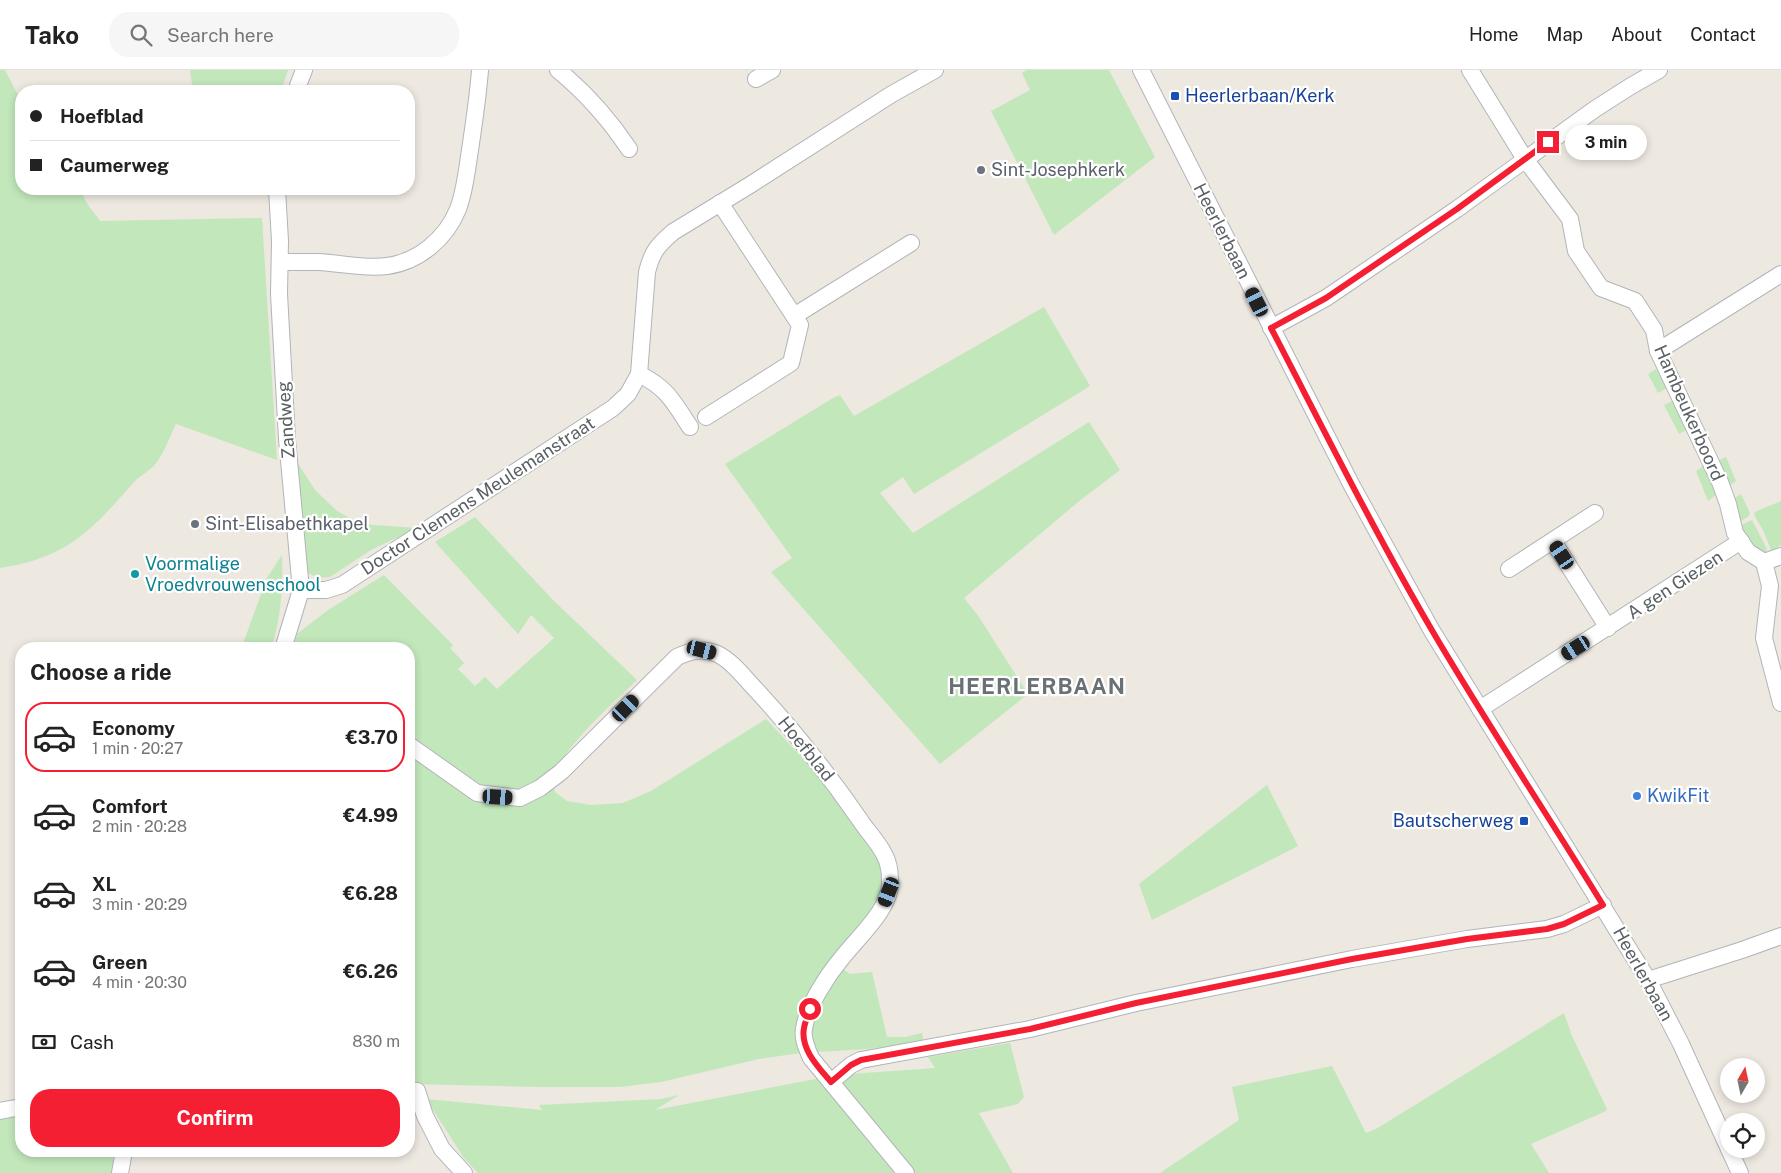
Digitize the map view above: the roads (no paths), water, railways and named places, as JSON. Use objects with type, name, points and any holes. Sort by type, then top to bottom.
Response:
[{"type":"street","points":[[298,85],[304,70]]},
{"type":"street","points":[[280,262],[318,262],[373,267],[400,264],[427,250],[440,238],[450,225],[458,209],[463,192],[476,112],[480,70]]},
{"type":"street","points":[[558,70],[601,112],[629,149]]},
{"type":"street","points":[[756,79],[772,70]]},
{"type":"street","name":"Doctor Clemens Meulemanstraat","points":[[301,590],[326,590],[342,585],[613,408],[628,394],[639,374],[647,272],[651,256],[657,248],[673,232],[913,75],[936,70]]},
{"type":"street","name":"Heerlerbaan","points":[[1141,70],[1271,328],[1352,484],[1432,631],[1648,980],[1681,1044],[1720,1129]]},
{"type":"street","name":"Hambeukerboord","points":[[1470,70],[1525,159],[1570,219],[1576,251],[1601,288],[1635,301],[1654,330],[1658,351],[1720,482],[1735,533],[1748,552],[1764,562]]},
{"type":"street","points":[[1271,328],[1326,298],[1457,209],[1602,105],[1659,70]]},
{"type":"street","name":"Zandweg","points":[[277,195],[280,262],[279,294],[287,439],[301,590],[285,642]]},
{"type":"street","points":[[706,417],[791,363],[800,326],[720,203]]},
{"type":"street","points":[[794,316],[910,243]]},
{"type":"street","points":[[1658,351],[1781,274]]},
{"type":"street","points":[[639,374],[655,382],[669,394],[690,427]]},
{"type":"street","points":[[1509,569],[1594,513]]},
{"type":"street","name":"A gen Giezen","points":[[1552,541],[1608,628]]},
{"type":"street","name":"A gen Giezen","points":[[1480,709],[1741,542]]},
{"type":"street","points":[[1781,556],[1764,562],[1770,586],[1764,638],[1781,702]]},
{"type":"street","name":"Hoefblad","points":[[415,749],[477,793],[520,798],[540,788],[561,772],[677,657],[688,652],[702,650],[723,657],[760,694],[807,749],[884,854],[891,882],[886,901],[831,973],[810,1009],[803,1029],[806,1046],[811,1058],[906,1173]]},
{"type":"street","points":[[831,1082],[851,1065],[861,1060],[1030,1029],[1136,1003],[1352,959],[1467,939],[1547,929],[1564,924],[1603,905]]},
{"type":"street","points":[[1648,980],[1781,936]]},
{"type":"street","points":[[415,1095],[442,1149],[464,1173]]},
{"type":"street","points":[[0,1111],[15,1108]]},
{"type":"street","points":[[120,1173],[123,1157]]},
{"type":"street","name":"Heerlerbaan","points":[[1733,1158],[1740,1173]]},
{"type":"place","name":"Heerlerbaan/Kerk","points":[[1175,96]]},
{"type":"place","name":"Sint-Josephkerk","points":[[981,170]]},
{"type":"place","name":"Sint-Elisabethkapel","points":[[195,524]]},
{"type":"place","name":"Voormalige Vroedvrouwenschool","points":[[135,574]]},
{"type":"place","name":"KwikFit","points":[[1637,796]]},
{"type":"place","name":"Bautscherweg","points":[[1524,821]]},
{"type":"district","name":"HEERLERBAAN","points":[[1037,686]]}]
